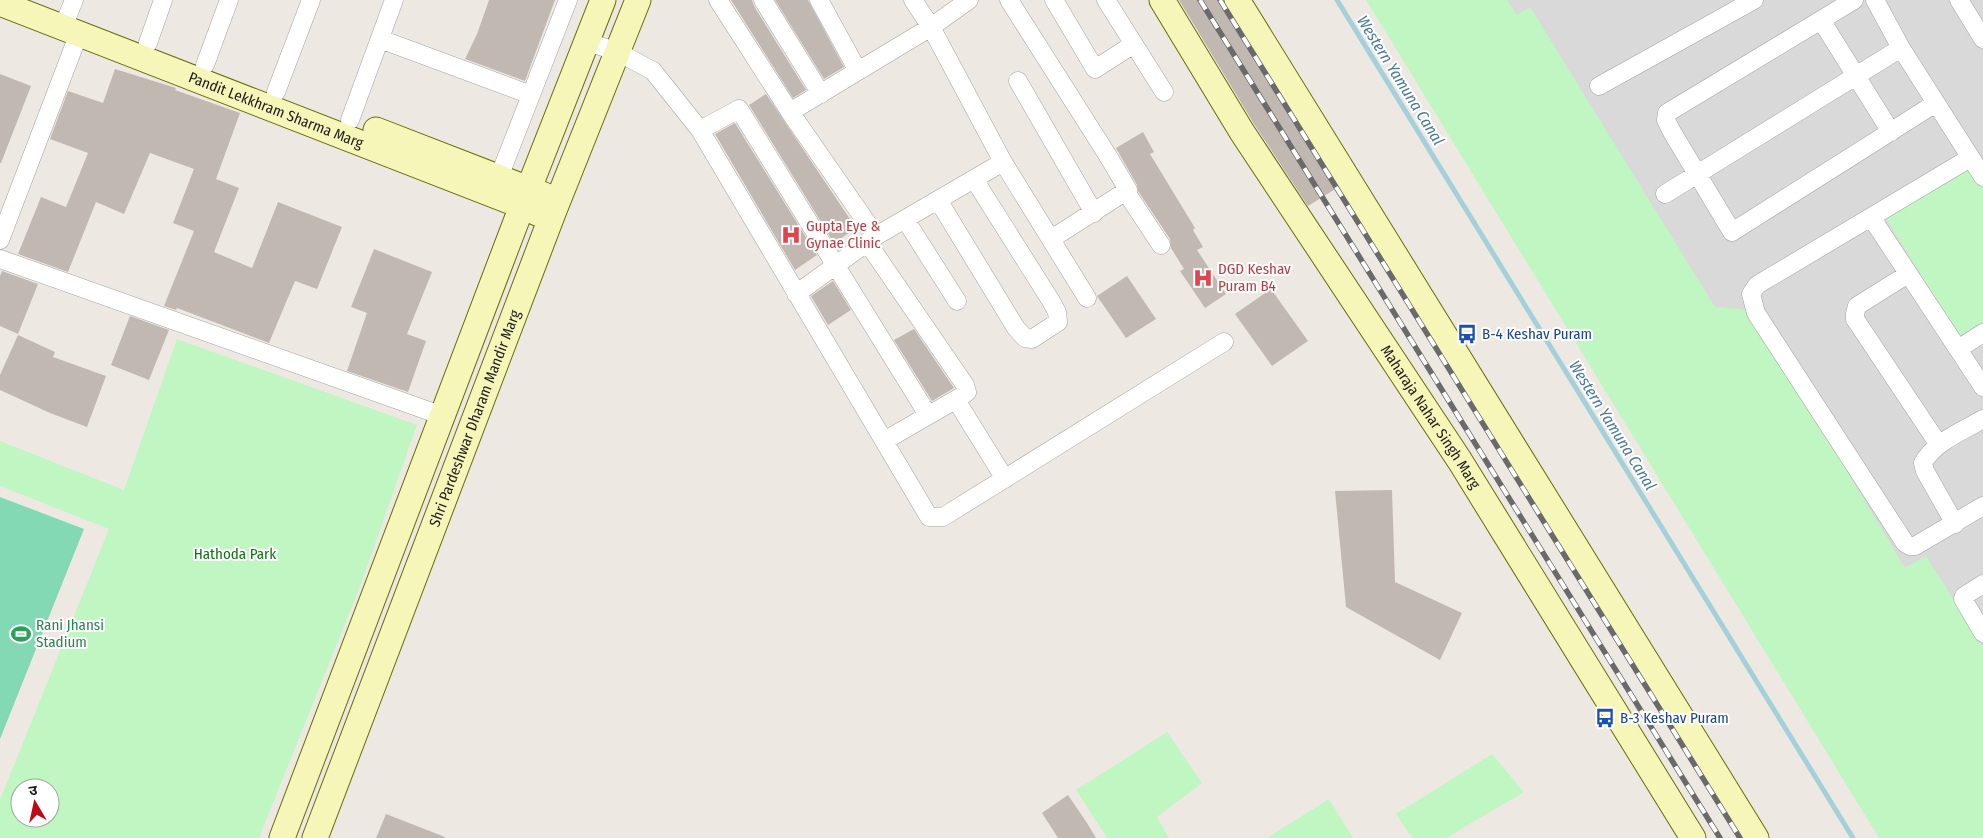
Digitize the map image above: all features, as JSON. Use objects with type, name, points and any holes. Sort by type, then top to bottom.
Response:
[{"type":"main road","name":"Pandit Lekkhram Sharma Marg","points":[[36,0],[71,18],[526,197],[554,210]]},
{"type":"main road","name":"Shri Pardeshwar Dharam Mandir Marg","points":[[282,838],[603,0]]},
{"type":"main road","name":"Shri Pardeshwar Dharam Mandir Marg","points":[[315,838],[554,210],[638,0]]},
{"type":"main road","name":"Maharaja Nahar Singh Marg","points":[[1162,0],[1242,132],[1460,461],[1693,838]]},
{"type":"main road","points":[[1237,0],[1756,838]]},
{"type":"main road","name":"Pandit Lekkhram Sharma Marg","points":[[0,3],[71,18],[148,43],[499,177],[526,197]]},
{"type":"street","points":[[148,43],[163,0]]},
{"type":"street","points":[[205,65],[229,0]]},
{"type":"street","points":[[276,92],[311,0]]},
{"type":"street","points":[[350,120],[394,0]]},
{"type":"street","points":[[499,177],[568,0]]},
{"type":"street","points":[[718,0],[965,386],[967,392],[956,400],[884,441]]},
{"type":"street","points":[[763,0],[821,94]]},
{"type":"street","points":[[820,0],[858,71]]},
{"type":"street","points":[[913,0],[931,27],[1003,162],[1087,298]]},
{"type":"street","points":[[790,112],[931,27],[969,0]]},
{"type":"street","points":[[1009,0],[1108,156],[1127,188],[1126,192],[1161,245]]},
{"type":"street","points":[[1054,0],[1096,70],[1134,44]]},
{"type":"street","points":[[1106,0],[1164,92]]},
{"type":"street","points":[[1599,86],[1754,0]]},
{"type":"street","points":[[1854,0],[1668,113],[1666,120],[1672,132],[1732,232],[1936,103]]},
{"type":"street","points":[[1875,0],[1901,48],[1983,177]]},
{"type":"street","points":[[1959,0],[1983,39]]},
{"type":"street","points":[[0,240],[71,18]]},
{"type":"street","points":[[1821,20],[1891,132]]},
{"type":"street","points":[[380,39],[531,95]]},
{"type":"street","points":[[587,42],[616,51],[653,71],[700,130],[929,517],[943,517],[1224,342]]},
{"type":"street","points":[[1665,194],[1901,48]]},
{"type":"street","points":[[1018,81],[1094,213]]},
{"type":"street","points":[[700,130],[739,109],[928,415]]},
{"type":"street","points":[[1970,158],[1757,285],[1751,294],[1756,313],[1905,544],[1915,546],[1983,506]]},
{"type":"street","points":[[796,294],[872,239],[1003,162]]},
{"type":"street","points":[[938,200],[1016,328],[1025,338],[1032,339],[1058,322],[1057,312],[974,179]]},
{"type":"street","points":[[1050,239],[1126,192]]},
{"type":"street","points":[[1871,217],[1983,387]]},
{"type":"street","points":[[905,219],[957,301]]},
{"type":"street","points":[[0,259],[443,416]]},
{"type":"street","points":[[1908,274],[1857,306],[1855,314],[1856,319],[1939,445]]},
{"type":"street","points":[[1958,349],[1983,333]]},
{"type":"street","points":[[956,400],[1005,479]]},
{"type":"street","points":[[1955,524],[1925,471],[1923,463],[1928,455],[1939,445],[1983,419]]},
{"type":"street","points":[[1983,584],[1964,596],[1963,599],[1983,633]]},
{"type":"shaded area","points":[[1441,0],[1983,0],[1983,838]]},
{"type":"green space","points":[[1366,0],[1507,0],[1517,15],[1530,7],[1715,307],[1750,310],[1905,568],[1926,556],[1983,647],[1983,838],[1879,838]]},
{"type":"green space","points":[[1969,165],[1983,188],[1983,321],[1959,336],[1885,217]]},
{"type":"green space","name":"Hathoda Park","points":[[177,339],[417,425],[361,584],[259,838],[0,838],[0,800],[109,529],[0,486],[0,441],[124,490]]},
{"type":"green space","name":"Rani Jhansi Stadium","points":[[0,497],[84,529],[0,739]]},
{"type":"green space","points":[[1167,732],[1202,783],[1157,817],[1169,838],[1107,838],[1076,790]]},
{"type":"green space","points":[[1492,754],[1524,792],[1446,838],[1412,838],[1396,814]]},
{"type":"green space","points":[[1329,799],[1353,838],[1267,838]]},
{"type":"building","points":[[489,0],[555,0],[525,81],[465,59],[477,34]]},
{"type":"building","points":[[731,0],[752,0],[806,90],[793,98]]},
{"type":"building","points":[[775,0],[808,0],[844,67],[824,79]]},
{"type":"building","points":[[1179,0],[1223,0],[1225,8],[1337,188],[1308,206],[1254,124]]},
{"type":"building","points":[[115,69],[176,88],[175,90],[240,113],[216,179],[239,188],[214,252],[252,268],[278,202],[342,227],[317,289],[295,281],[269,343],[177,308],[176,310],[164,306],[194,231],[173,223],[194,169],[150,153],[124,214],[96,202],[68,272],[18,254],[41,197],[66,207],[88,153],[50,139],[68,91],[103,103]]},
{"type":"building","points":[[0,74],[31,86],[1,163],[0,163]]},
{"type":"building","points":[[766,94],[856,228],[834,243],[749,105]]},
{"type":"building","points":[[735,123],[817,255],[795,270],[715,134]]},
{"type":"building","points":[[1143,132],[1154,152],[1150,154],[1195,228],[1193,230],[1203,247],[1197,250],[1226,294],[1205,308],[1180,271],[1184,269],[1171,248],[1170,239],[1138,191],[1137,185],[1116,148]]},
{"type":"building","points":[[374,249],[432,272],[407,334],[426,341],[408,392],[347,371],[367,313],[351,307]]},
{"type":"building","points":[[2,271],[38,284],[18,334],[0,326],[0,276]]},
{"type":"building","points":[[1127,276],[1156,319],[1126,338],[1097,296]]},
{"type":"building","points":[[833,281],[851,310],[828,325],[811,296]]},
{"type":"building","points":[[1271,289],[1308,341],[1272,366],[1235,314]]},
{"type":"building","points":[[130,316],[169,330],[149,380],[111,365]]},
{"type":"building","points":[[914,329],[954,388],[932,401],[894,340]]},
{"type":"building","points":[[18,335],[55,352],[53,357],[106,376],[87,427],[50,413],[0,390],[0,375]]},
{"type":"building","points":[[1392,490],[1395,582],[1462,613],[1440,660],[1346,607],[1335,491]]},
{"type":"building","points":[[1068,795],[1096,838],[1058,838],[1042,813]]},
{"type":"building","points":[[386,814],[445,837],[376,838]]},
{"type":"waterway","name":"Western Yamuna Canal","points":[[1337,0],[1853,838]]},
{"type":"railway","points":[[1200,0],[1720,838]]},
{"type":"railway","points":[[1220,0],[1740,838]]},
{"type":"place","name":"Gupta Eye & Gynae Clinic","points":[[791,235]]},
{"type":"place","name":"DGD Keshav Puram B4","points":[[1203,278]]},
{"type":"place","name":"B-4 Keshav Puram","points":[[1467,334]]},
{"type":"place","name":"Rani Jhansi Stadium","points":[[21,634]]},
{"type":"place","name":"B-3 Keshav Puram","points":[[1605,718]]}]
